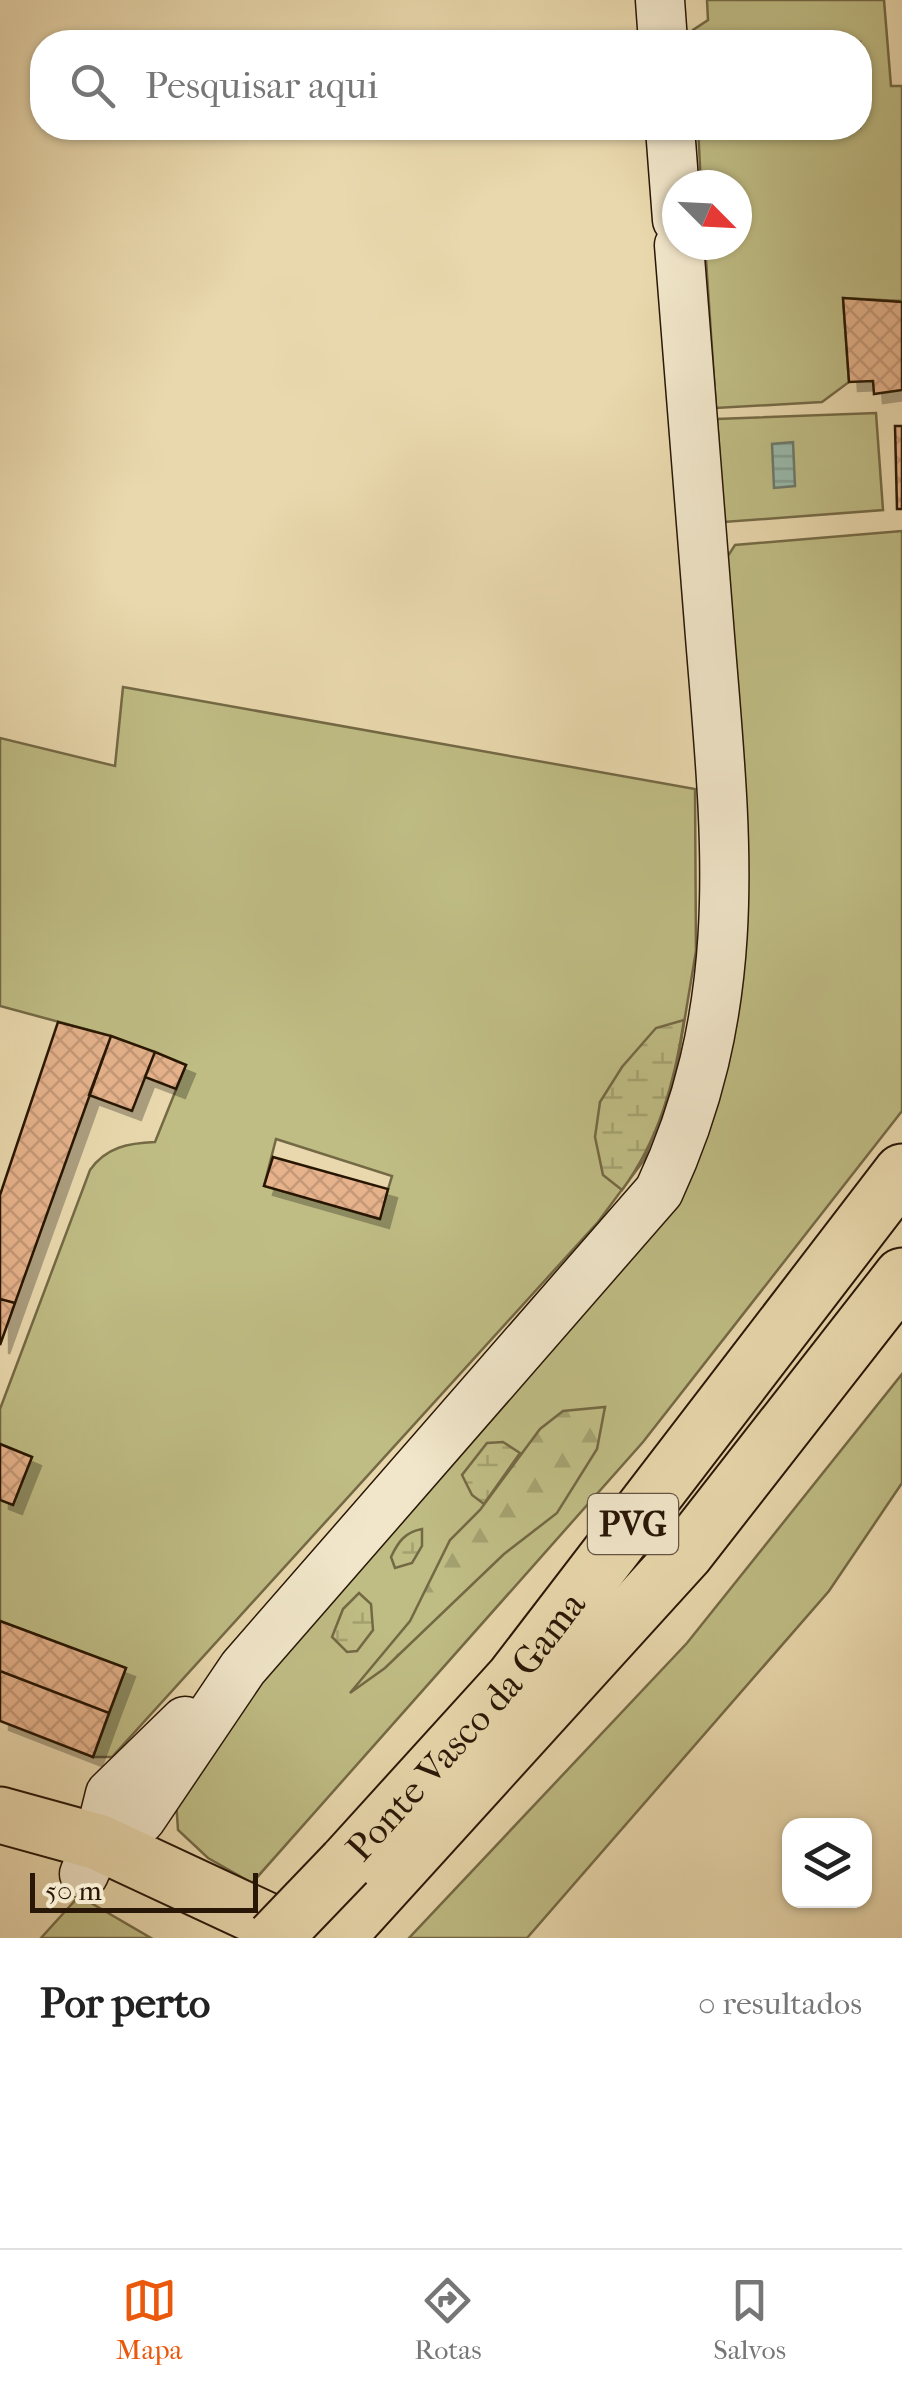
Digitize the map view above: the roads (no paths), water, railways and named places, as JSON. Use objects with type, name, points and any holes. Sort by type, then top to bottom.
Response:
[{"type":"main road","points":[[660,0],[662,30]]},
{"type":"main road","points":[[671,140],[673,170]]},
{"type":"main road","points":[[91,1858],[110,1794],[242,1668],[659,1191],[702,1082],[724,956],[724,826],[680,260]]},
{"type":"main road","name":"Ponte Vasco da Gama","points":[[336,1938],[367,1872],[902,1172]]},
{"type":"main road","name":"Ponte Vasco da Gama","points":[[274,1938],[367,1872],[685,1554],[902,1276]]},
{"type":"main road","points":[[91,1858],[141,1819],[242,1668]]},
{"type":"main road","points":[[173,1768],[161,1807],[166,1841],[223,1920]]},
{"type":"main road","points":[[0,1816],[223,1920],[304,1938]]}]
